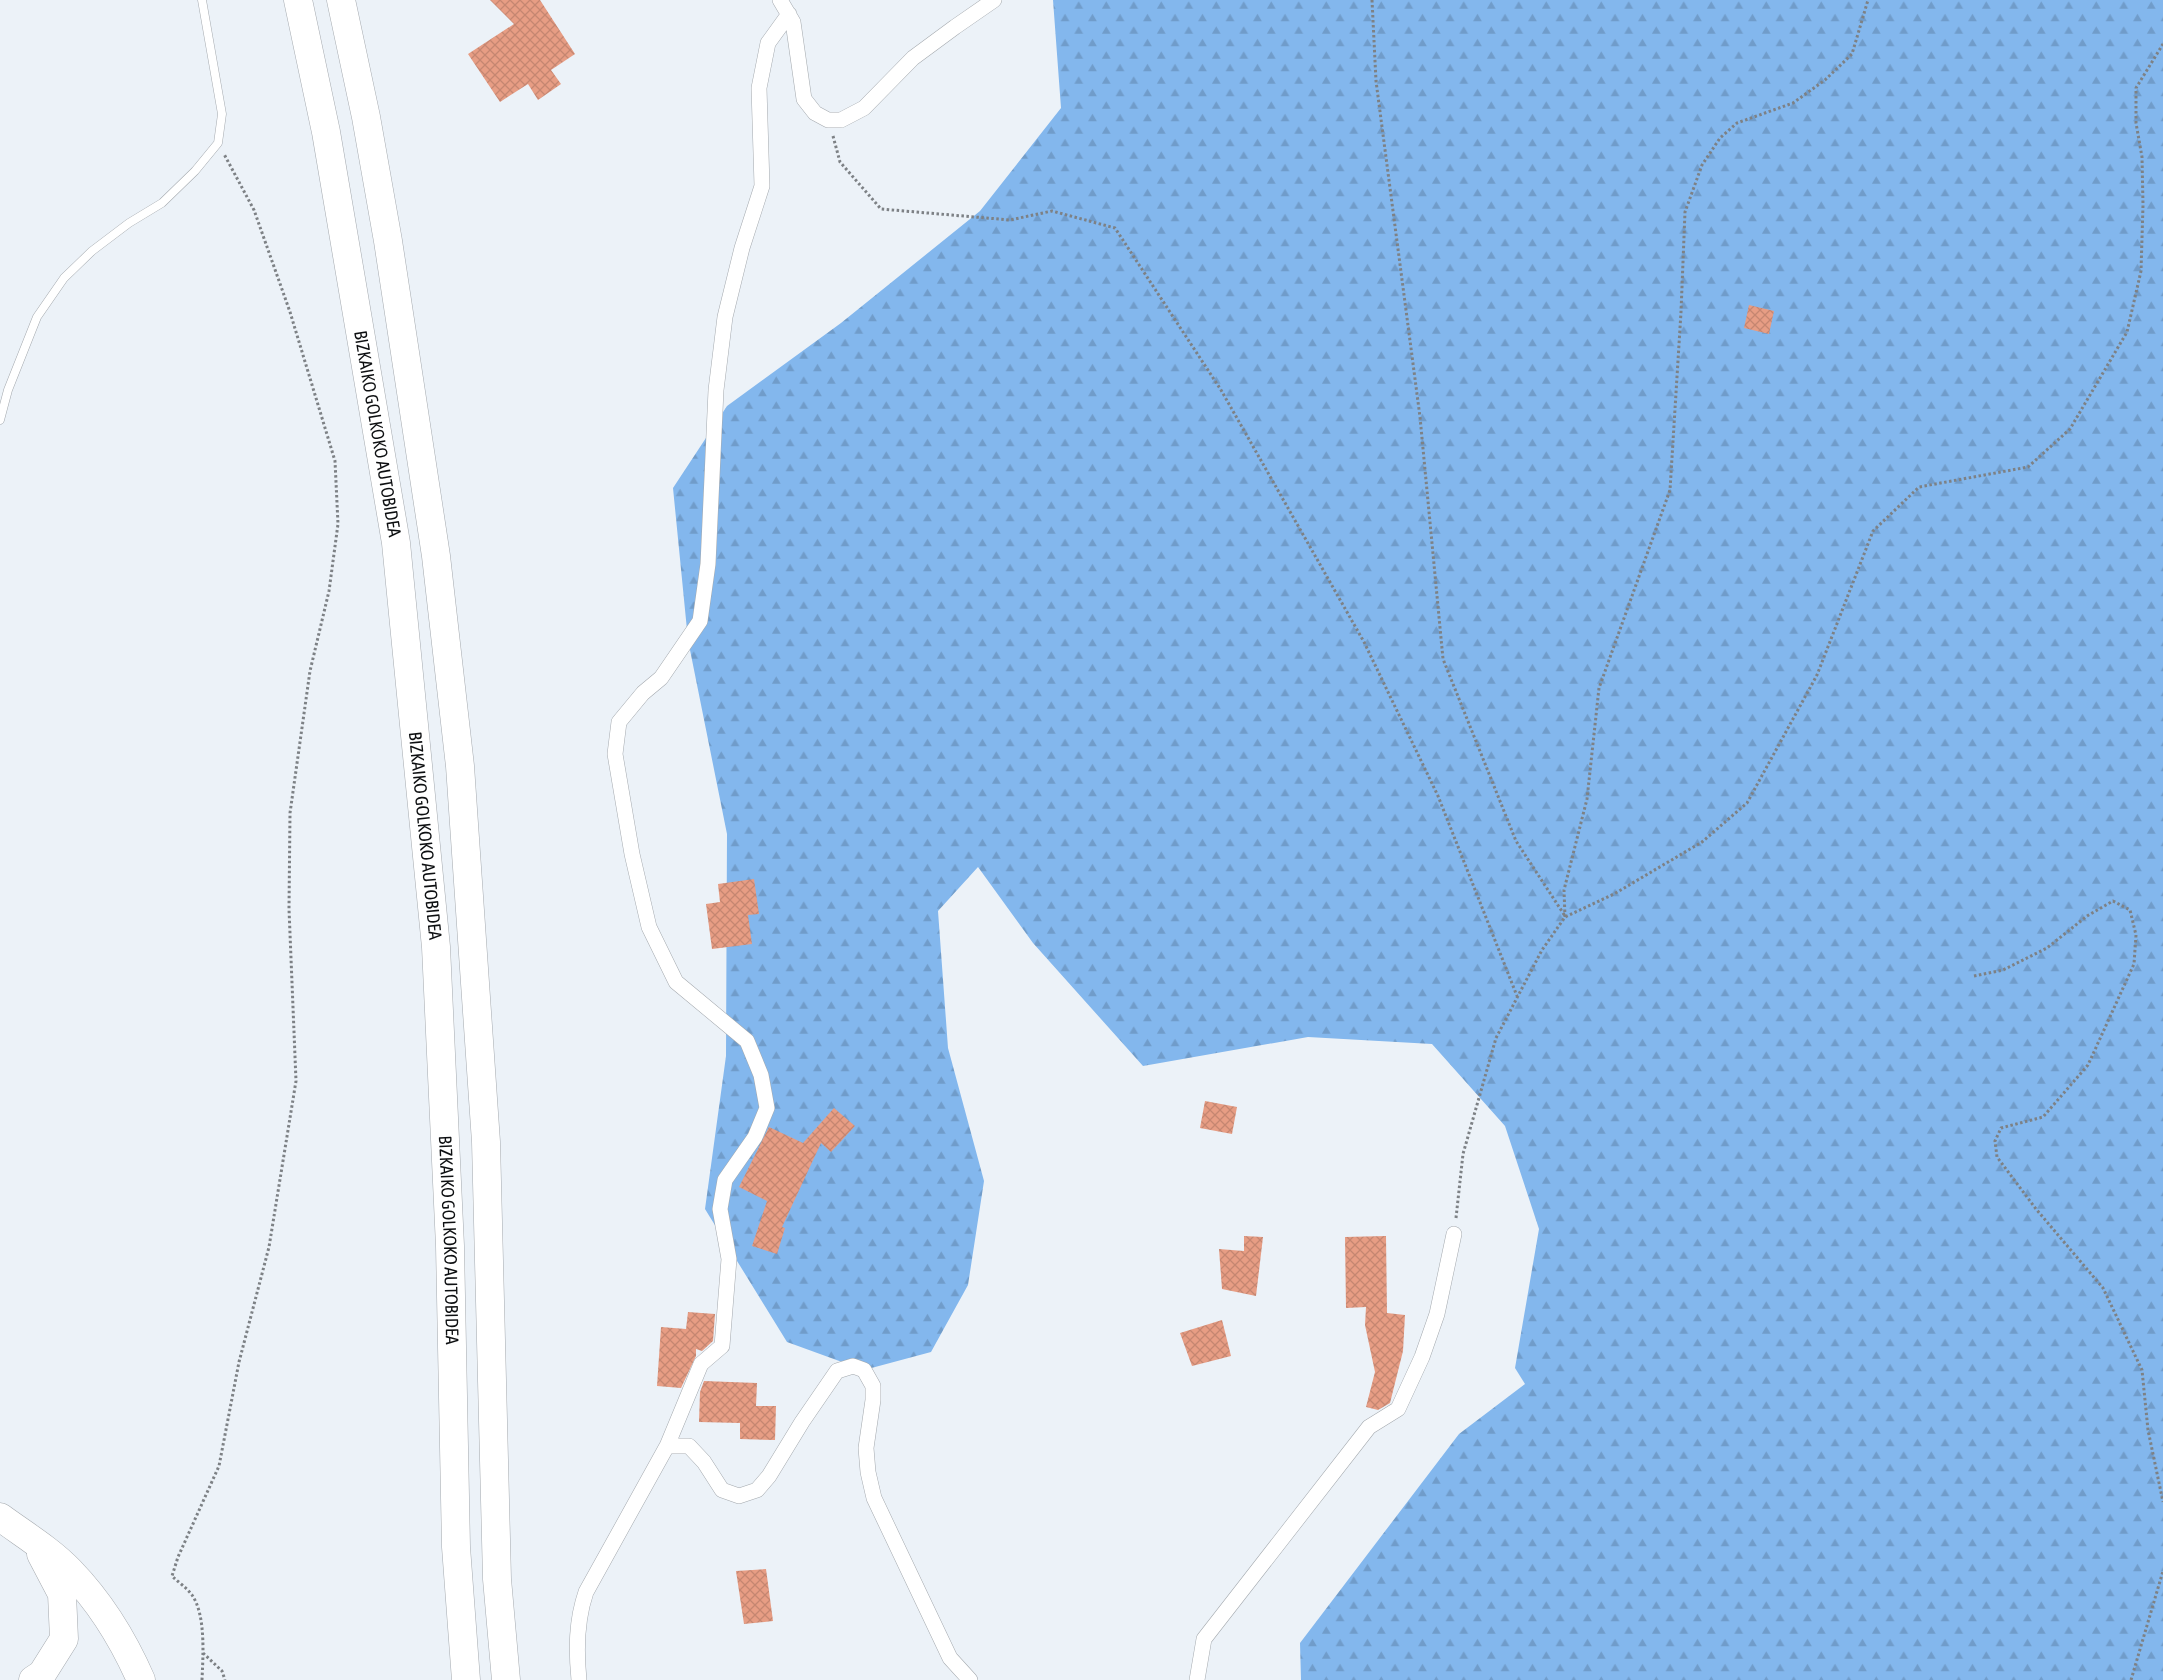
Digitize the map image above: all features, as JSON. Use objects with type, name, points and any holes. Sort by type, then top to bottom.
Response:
[{"type":"highway","name":"BIZKAIKO GOLKOKO AUTOBIDEA","points":[[298,0],[326,132],[397,553],[436,947],[450,1246],[457,1557],[466,1680]]},
{"type":"highway","name":"BIZKAIKO GOLKOKO AUTOBIDEA","points":[[341,0],[366,117],[390,251],[436,556],[460,766],[486,1142],[497,1579],[506,1680]]},
{"type":"highway","points":[[0,1517],[69,1570],[101,1607],[126,1646],[141,1680]]},
{"type":"highway","points":[[33,1680],[42,1674],[64,1639],[62,1594],[36,1544]]},
{"type":"street","points":[[780,0],[793,22],[804,99],[815,113],[828,120],[841,120],[864,108],[913,58],[955,26],[994,0]]},
{"type":"street","points":[[580,1680],[577,1657],[579,1614],[586,1592],[667,1446],[701,1364],[722,1346],[729,1259],[720,1209],[725,1180],[755,1137],[767,1108],[760,1074],[747,1041],[676,982],[649,927],[632,854],[615,754],[619,722],[661,678],[700,621],[708,564],[716,390],[725,317],[742,248],[762,186],[759,88],[768,43],[789,14]]},
{"type":"street","points":[[1197,1680],[1204,1639],[1369,1427],[1398,1409],[1422,1357],[1437,1314],[1454,1234]]},
{"type":"street","points":[[667,1446],[689,1446],[704,1462],[722,1490],[738,1496],[757,1490],[769,1476],[802,1422],[838,1371],[853,1366],[864,1370],[873,1386],[873,1400],[866,1448],[868,1472],[874,1498],[950,1658],[970,1680]]},
{"type":"lane","points":[[0,420],[8,390],[37,317],[64,278],[92,251],[129,222],[162,203],[195,171],[218,142],[222,114],[202,0]]},
{"type":"path","points":[[1372,0],[1376,81],[1420,417],[1443,659],[1516,841],[1565,917]]},
{"type":"path","points":[[1565,917],[1564,890],[1587,799],[1599,688],[1670,490],[1685,212],[1702,166],[1720,138],[1737,123],[1793,103],[1825,80],[1852,54],[1868,0]]},
{"type":"path","points":[[1454,1234],[1463,1154],[1496,1038],[1542,950],[1565,917],[1614,894],[1702,842],[1747,803],[1817,675],[1873,531],[1919,487],[2028,467],[2070,429],[2128,332],[2141,271],[2142,157],[2136,123],[2136,88],[2163,44]]},
{"type":"path","points":[[828,120],[840,162],[881,208],[1010,220],[1052,211],[1115,228],[1221,390],[1364,642],[1438,796],[1517,997]]},
{"type":"path","points":[[202,1680],[203,1652],[199,1610],[192,1594],[172,1576],[178,1556],[219,1466],[239,1362],[269,1246],[296,1081],[289,909],[290,814],[310,671],[329,591],[338,524],[335,461],[290,312],[254,210],[218,142]]},
{"type":"path","points":[[1974,976],[2003,970],[2047,948],[2087,916],[2114,901],[2130,910],[2136,935],[2134,964],[2088,1065],[2043,1117],[2000,1128],[1995,1141],[1997,1157],[2036,1209],[2103,1288],[2142,1370],[2148,1430],[2163,1502]]},
{"type":"path","points":[[2131,1680],[2163,1571]]},
{"type":"path","points":[[203,1652],[222,1671],[225,1680]]},
{"type":"green space","points":[[1053,0],[2163,0],[2163,1680],[1301,1680],[1300,1643],[1459,1434],[1525,1384],[1515,1368],[1539,1229],[1505,1126],[1432,1044],[1308,1037],[1143,1066],[1033,943],[978,867],[938,911],[948,1048],[984,1181],[968,1285],[931,1352],[864,1370],[787,1342],[705,1209],[726,1056],[727,834],[688,640],[673,488],[727,406],[841,323],[980,211],[1061,108]]},
{"type":"building","points":[[490,0],[540,0],[575,54],[551,70],[561,84],[538,100],[528,84],[500,102],[468,54],[514,24]]},
{"type":"building","points":[[1749,305],[1774,311],[1769,334],[1744,328]]},
{"type":"building","points":[[754,879],[759,914],[748,915],[752,944],[712,949],[706,904],[720,902],[718,884]]},
{"type":"building","points":[[1205,1101],[1237,1107],[1232,1134],[1200,1128]]},
{"type":"building","points":[[834,1108],[855,1126],[831,1152],[821,1143],[782,1227],[785,1228],[777,1254],[752,1246],[767,1201],[739,1187],[769,1127],[803,1143]]},
{"type":"building","points":[[1244,1236],[1263,1237],[1256,1296],[1222,1289],[1219,1249],[1244,1251]]},
{"type":"building","points":[[1386,1236],[1387,1313],[1405,1315],[1403,1351],[1390,1403],[1378,1410],[1366,1407],[1375,1372],[1365,1325],[1366,1307],[1346,1308],[1345,1237]]},
{"type":"building","points":[[688,1312],[715,1314],[713,1341],[702,1351],[696,1349],[696,1356],[681,1388],[657,1386],[661,1327],[686,1329]]},
{"type":"building","points":[[1222,1320],[1231,1356],[1192,1366],[1180,1333]]},
{"type":"building","points":[[704,1381],[757,1383],[756,1406],[776,1406],[775,1440],[740,1439],[740,1423],[699,1422],[700,1392]]},
{"type":"building","points":[[766,1569],[773,1621],[744,1624],[736,1571]]}]
